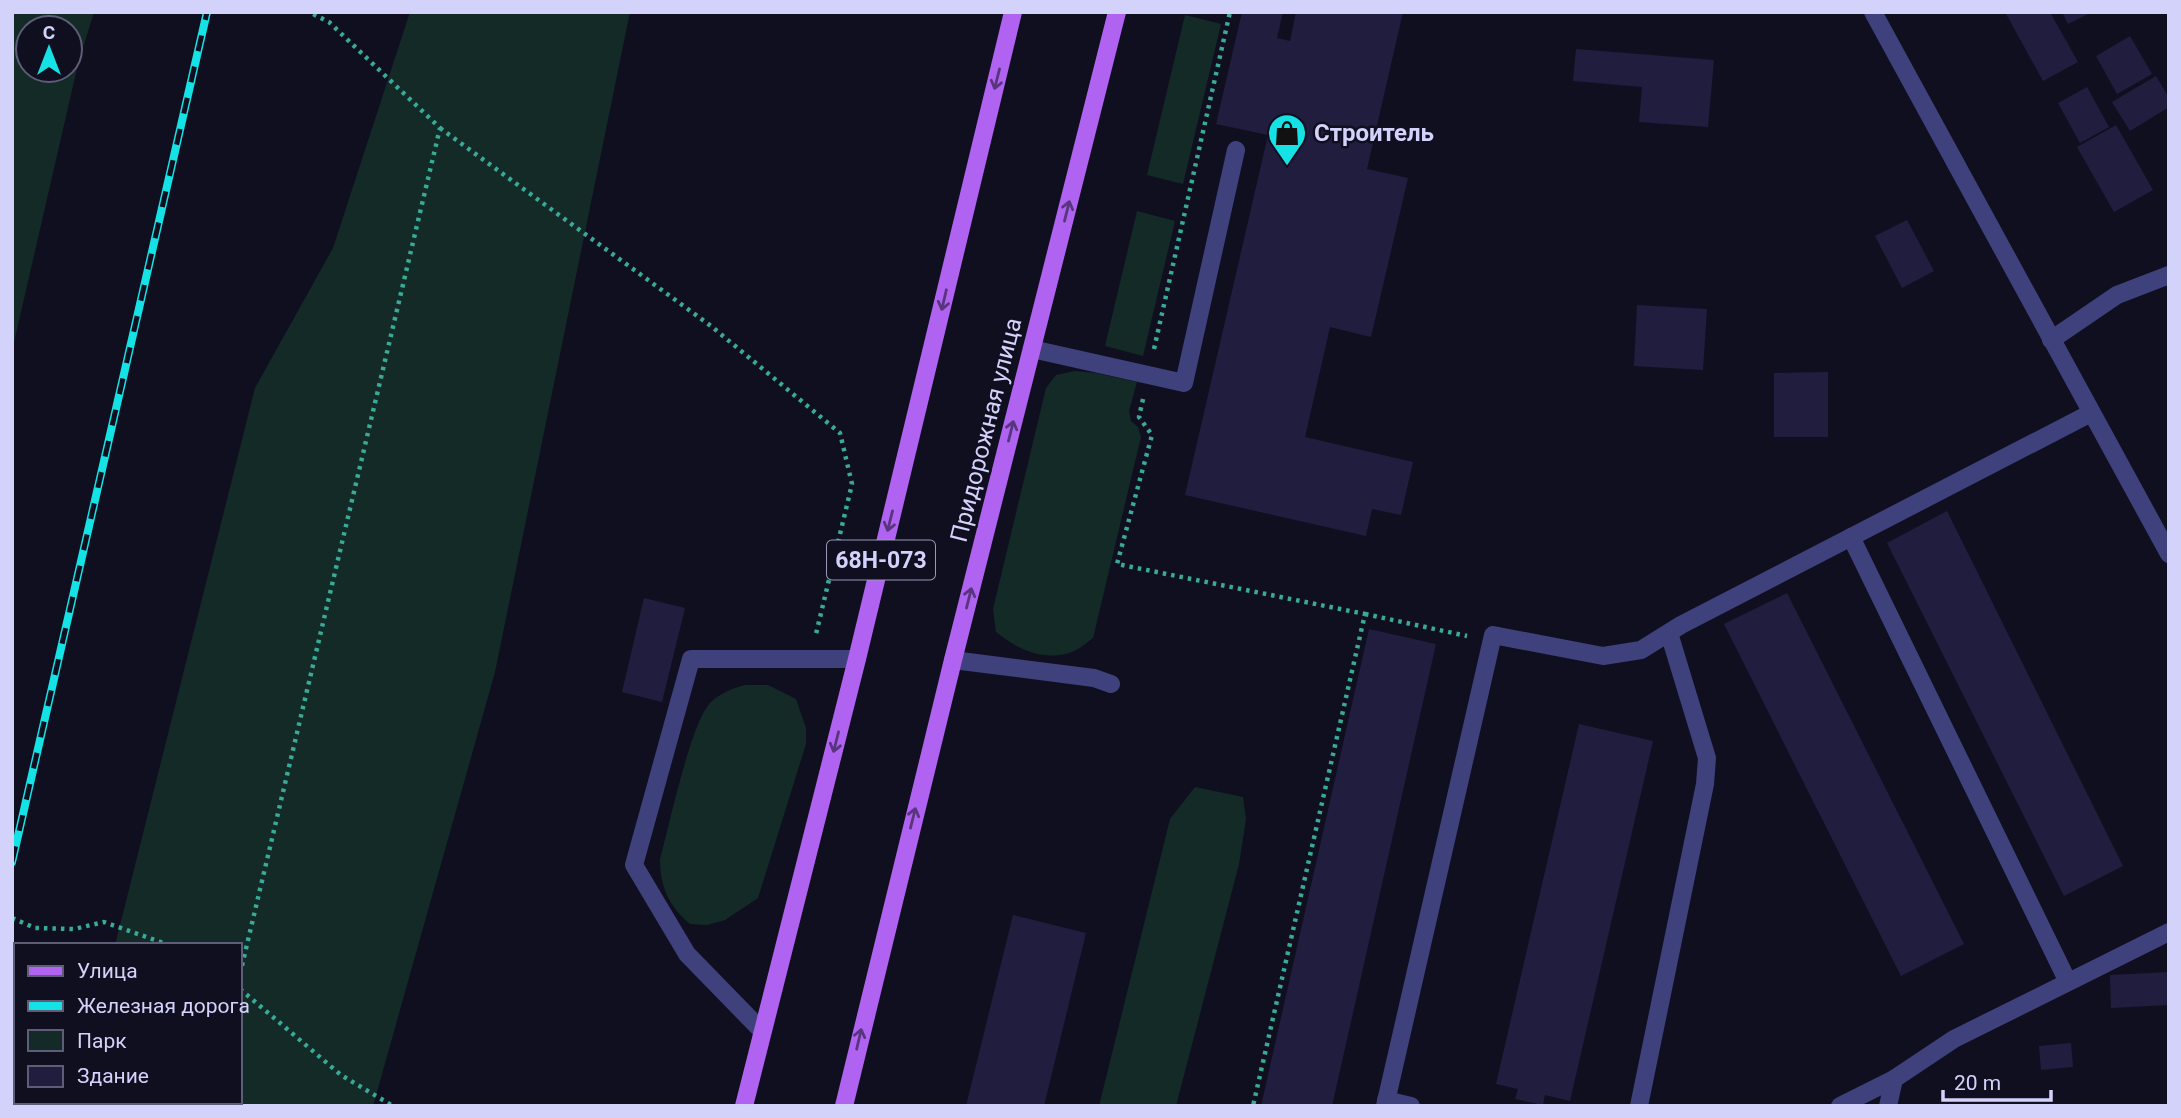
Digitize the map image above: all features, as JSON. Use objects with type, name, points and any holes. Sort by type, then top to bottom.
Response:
[{"type":"main road","name":"68Н-073","points":[[744,1106],[857,659],[1013,12]]},
{"type":"main road","name":"Придорожная улица","points":[[844,1106],[953,660],[1117,12]]},
{"type":"street","points":[[1873,12],[2169,554]]},
{"type":"street","points":[[1032,349],[1184,383],[1236,150]]},
{"type":"street","points":[[2051,340],[2117,295],[2169,275]]},
{"type":"street","points":[[1410,1106],[1385,1103],[1493,635],[1603,656],[1641,650],[1851,537],[2091,413]]},
{"type":"street","points":[[1851,537],[2068,982]]},
{"type":"street","points":[[1639,1106],[1705,784],[1707,758],[1669,633]]},
{"type":"street","points":[[762,1031],[687,954],[634,865],[691,659],[857,659]]},
{"type":"street","points":[[953,660],[1094,678],[1111,684]]},
{"type":"street","points":[[1840,1106],[1894,1079],[1954,1039],[2169,932]]},
{"type":"street","points":[[1888,1106],[1894,1079]]},
{"type":"path","points":[[309,12],[329,22],[440,128],[711,326],[840,433],[852,484],[810,659]]},
{"type":"path","points":[[1230,12],[1139,417],[1152,435],[1117,564],[1492,641]]},
{"type":"path","points":[[242,966],[440,128]]},
{"type":"path","points":[[1253,1106],[1365,614]]},
{"type":"path","points":[[12,918],[35,928],[74,929],[104,922],[163,943]]},
{"type":"path","points":[[242,991],[341,1075],[393,1106]]},
{"type":"green space","points":[[12,12],[94,12],[84,44],[84,14],[14,14],[14,84],[73,84],[12,351]]},
{"type":"green space","points":[[410,12],[630,12],[495,672],[373,1106],[74,1106],[242,1104],[242,943],[116,943],[255,388],[333,248]]},
{"type":"green space","points":[[1185,15],[1221,24],[1183,184],[1147,175]]},
{"type":"green space","points":[[1137,211],[1175,221],[1143,356],[1105,346]]},
{"type":"green space","points":[[1075,371],[1137,382],[1129,411],[1131,421],[1138,427],[1141,437],[1093,638],[1072,652],[1058,655],[1039,654],[1013,644],[996,632],[993,609],[1046,388],[1056,375]]},
{"type":"green space","points":[[745,685],[768,685],[796,699],[806,728],[806,744],[758,898],[725,920],[707,925],[690,924],[676,910],[667,895],[660,859],[688,752],[703,713],[719,696]]},
{"type":"green space","points":[[1195,787],[1243,797],[1246,819],[1239,864],[1176,1106],[1099,1106],[1170,819]]},
{"type":"building","points":[[1242,12],[1283,12],[1277,38],[1290,41],[1296,12],[1403,12],[1367,169],[1408,178],[1371,337],[1330,327],[1305,437],[1413,462],[1401,515],[1372,509],[1366,536],[1185,495],[1268,135],[1216,124]]},
{"type":"building","points":[[2005,12],[2050,12],[2078,62],[2043,81]]},
{"type":"building","points":[[2062,12],[2092,12],[2068,24]]},
{"type":"building","points":[[2130,36],[2152,74],[2117,94],[2096,56]]},
{"type":"building","points":[[1576,49],[1714,60],[1708,127],[1639,122],[1642,87],[1573,81]]},
{"type":"building","points":[[2156,76],[2169,98],[2169,107],[2130,131],[2112,102]]},
{"type":"building","points":[[2087,87],[2109,127],[2080,143],[2058,103]]},
{"type":"building","points":[[2116,125],[2153,190],[2114,212],[2077,147]]},
{"type":"building","points":[[1907,220],[1934,271],[1902,288],[1875,236]]},
{"type":"building","points":[[1637,305],[1707,309],[1703,370],[1634,366]]},
{"type":"building","points":[[1828,372],[1828,437],[1774,437],[1774,373]]},
{"type":"building","points":[[1947,511],[2123,866],[2064,896],[1887,543]]},
{"type":"building","points":[[1787,593],[1964,944],[1901,976],[1724,624]]},
{"type":"building","points":[[644,598],[685,608],[662,702],[622,692]]},
{"type":"building","points":[[1369,629],[1436,644],[1332,1106],[1261,1106]]},
{"type":"building","points":[[1579,724],[1653,741],[1570,1101],[1545,1095],[1543,1105],[1515,1099],[1518,1089],[1496,1084]]},
{"type":"building","points":[[1013,915],[1086,933],[1044,1106],[966,1106]]},
{"type":"building","points":[[2169,972],[2169,1005],[2111,1008],[2110,975]]},
{"type":"building","points":[[2071,1043],[2073,1067],[2041,1070],[2039,1046]]},
{"type":"railway","points":[[12,862],[207,12]]},
{"type":"place","name":"Строитель","points":[[1287,167]]}]
